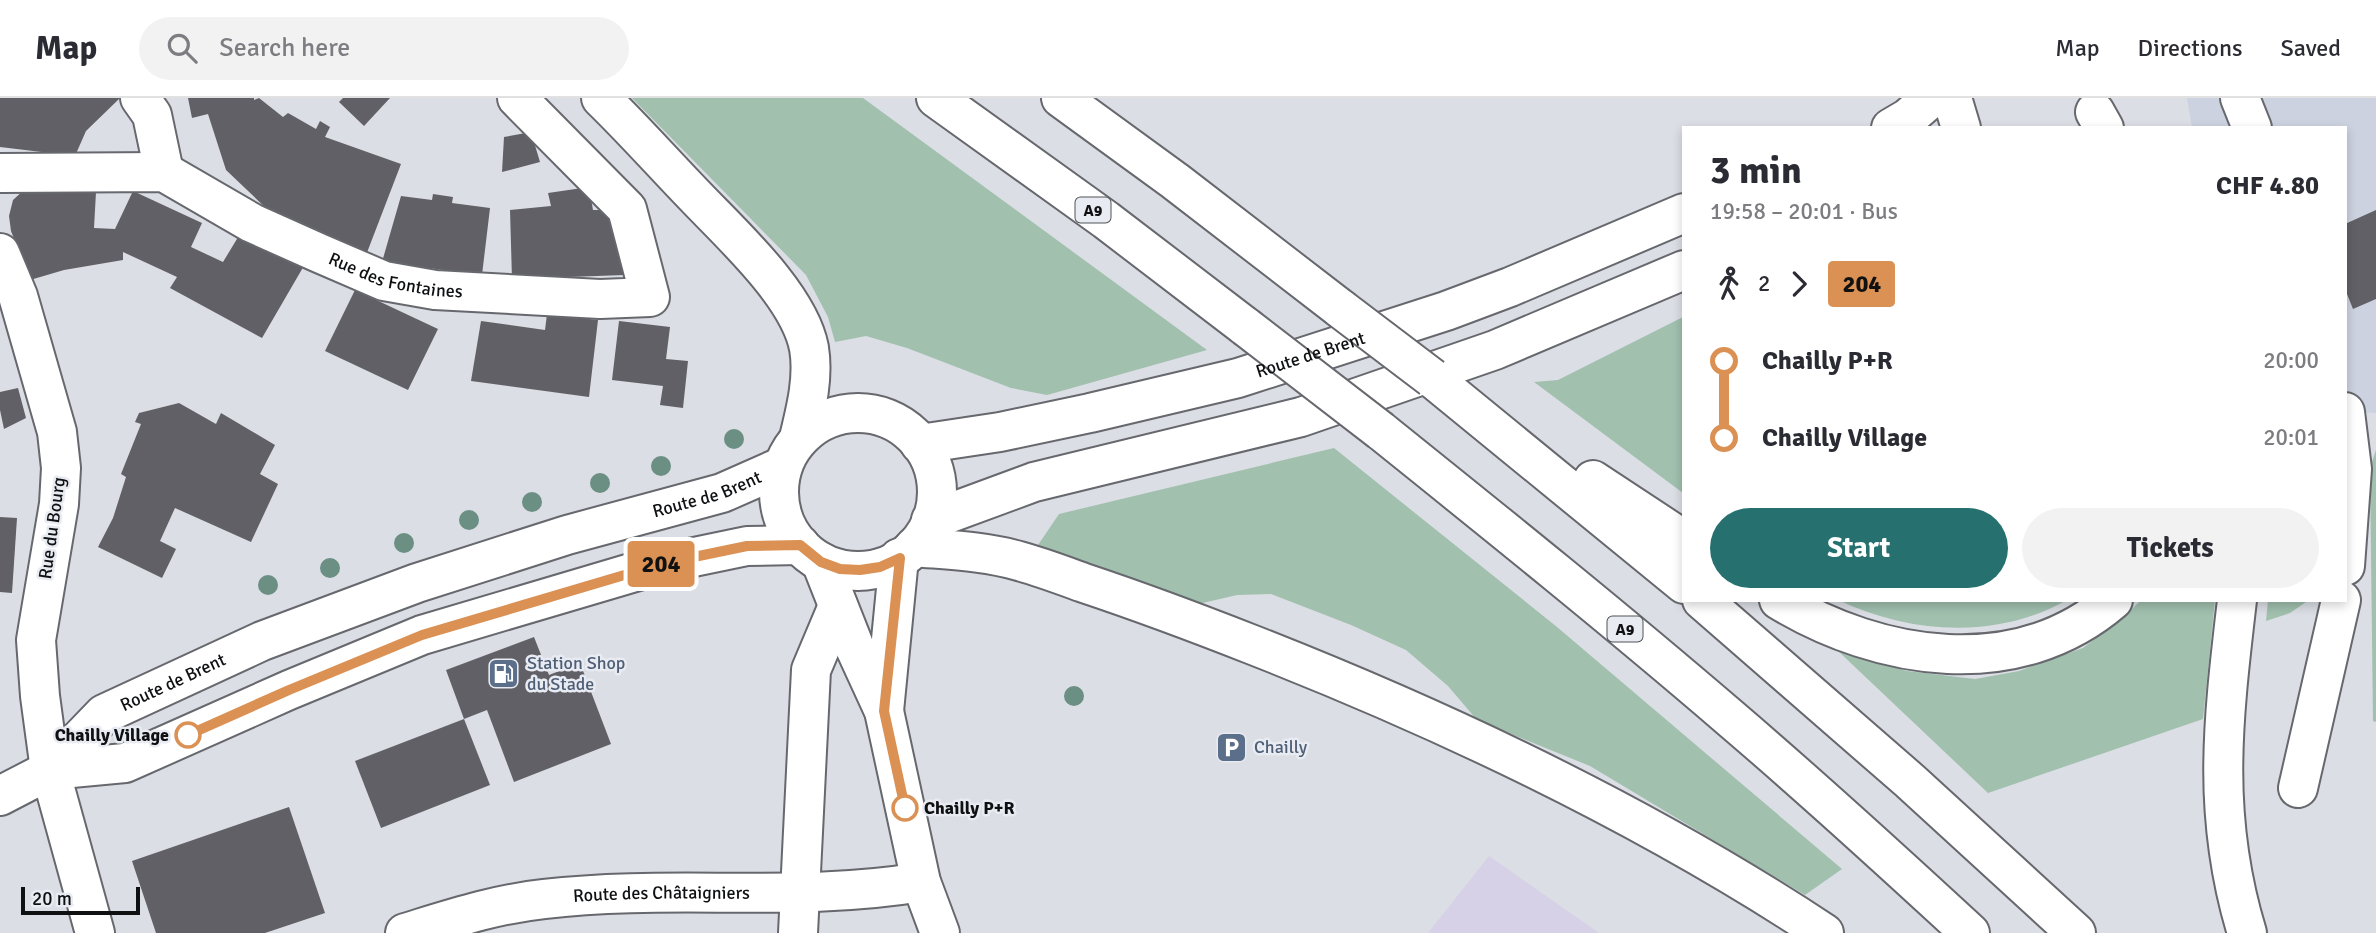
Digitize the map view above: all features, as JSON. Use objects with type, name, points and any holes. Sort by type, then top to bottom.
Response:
[{"type":"main road","points":[[0,173],[164,172],[152,115],[140,98]]},
{"type":"main road","name":"Rue des Fontaines","points":[[164,172],[252,223],[384,281],[435,290],[600,299],[650,297],[627,209],[517,98]]},
{"type":"main road","points":[[601,98],[779,288],[803,328],[811,368],[808,398],[778,487],[780,508],[787,528],[810,553],[838,606],[884,711],[921,882],[940,933]]},
{"type":"main road","name":"A9","points":[[936,98],[1105,219],[1381,431],[1668,666],[1863,834],[1970,933]]},
{"type":"main road","points":[[1061,98],[1454,393],[1682,582]]},
{"type":"main road","points":[[1894,126],[1931,98]]},
{"type":"main road","points":[[1952,98],[1960,126]]},
{"type":"main road","points":[[2241,98],[2251,126]]},
{"type":"main road","name":"Route de Brent","points":[[920,444],[1000,432],[1238,378],[1446,311],[1682,214]]},
{"type":"main road","name":"Rue du Bourg","points":[[0,253],[18,296],[57,432],[61,468],[59,505],[36,640],[40,696],[50,770],[95,933]]},
{"type":"main road","points":[[0,796],[50,770],[125,763],[289,690],[422,635],[665,563],[747,546],[810,553],[840,569],[880,567],[915,542],[1034,482],[1301,416],[1495,349],[1682,271]]},
{"type":"main road","points":[[1454,393],[1682,539]]},
{"type":"main road","points":[[791,452],[815,426],[832,417],[851,413],[871,414],[890,420],[907,430],[931,461],[936,481],[936,501],[915,542],[884,711]]},
{"type":"main road","points":[[2347,428],[2352,469],[2347,538]]},
{"type":"main road","name":"Route de Brent","points":[[50,770],[104,714],[262,641],[417,583],[567,535],[723,493],[791,452]]},
{"type":"main road","points":[[915,542],[1018,560],[1161,609],[1349,683],[1483,742],[1606,804],[1809,923]]},
{"type":"main road","points":[[1704,602],[1910,781],[2076,933]]},
{"type":"main road","points":[[1783,602],[1823,623],[1897,648],[1959,655],[2013,650],[2038,643],[2083,621],[2110,602]]},
{"type":"main road","points":[[2237,602],[2225,705],[2222,786],[2229,858],[2236,898],[2247,933]]},
{"type":"main road","points":[[2298,788],[2341,602]]},
{"type":"main road","points":[[798,933],[811,670],[838,606]]},
{"type":"main road","name":"Route des Châtaigniers","points":[[405,933],[481,911],[545,898],[683,892],[800,893],[885,888],[921,882]]},
{"type":"shaded area","points":[[2187,98],[2376,98],[2376,413],[2347,411],[2347,126],[2192,126]]},
{"type":"shaded area","points":[[1489,856],[1599,933],[1428,933]]},
{"type":"green space","points":[[632,98],[863,98],[1207,350],[1047,395],[1011,388],[907,348],[866,336],[835,342],[828,317],[806,275]]},
{"type":"green space","points":[[1682,318],[1682,492],[1534,382],[1558,380]]},
{"type":"green space","points":[[1334,448],[1557,627],[1842,869],[1805,895],[1590,766],[1477,720],[1448,686],[1406,650],[1351,625],[1271,594],[1237,595],[1194,605],[1036,548],[1059,514]]},
{"type":"green space","points":[[2376,450],[2376,722],[2373,721],[2370,468]]},
{"type":"green space","points":[[1843,602],[2063,602],[2012,622],[1983,627],[1924,625],[1894,620]]},
{"type":"green space","points":[[2139,602],[2215,602],[2203,719],[1988,793],[1837,650],[1907,671],[1975,679],[2019,671],[2083,648]]},
{"type":"green space","points":[[2268,602],[2306,602],[2290,613],[2266,621]]},
{"type":"building","points":[[0,98],[120,98],[86,131],[75,156],[0,147]]},
{"type":"building","points":[[188,98],[259,98],[283,117],[288,113],[316,129],[320,121],[330,127],[325,137],[401,164],[363,263],[269,211],[226,170],[208,114],[192,118]]},
{"type":"building","points":[[343,98],[390,98],[364,126],[339,102]]},
{"type":"building","points":[[531,132],[540,162],[502,172],[504,137]]},
{"type":"building","points":[[55,185],[96,192],[94,228],[115,229],[133,191],[202,223],[191,247],[223,262],[243,229],[305,264],[262,338],[170,288],[177,277],[123,252],[123,260],[64,270],[30,280],[11,231],[9,216],[13,200],[25,189]]},
{"type":"building","points":[[589,187],[593,210],[619,210],[625,275],[512,279],[510,210],[551,206],[548,193]]},
{"type":"building","points":[[433,194],[453,197],[452,203],[490,208],[482,275],[382,262],[401,196],[432,200]]},
{"type":"building","points":[[2376,210],[2376,299],[2353,309],[2347,294],[2347,223]]},
{"type":"building","points":[[355,290],[438,329],[408,390],[325,351]]},
{"type":"building","points":[[547,314],[598,320],[589,397],[471,381],[481,321],[545,330]]},
{"type":"building","points":[[619,321],[670,327],[666,359],[688,361],[683,408],[660,405],[663,386],[612,380]]},
{"type":"building","points":[[18,388],[26,418],[4,429],[0,392]]},
{"type":"building","points":[[179,403],[216,424],[221,413],[275,445],[260,474],[278,484],[251,542],[175,508],[160,541],[176,549],[162,578],[98,547],[113,518],[126,477],[121,474],[141,424],[135,422],[139,413]]},
{"type":"building","points":[[0,517],[17,518],[12,593],[0,592]]},
{"type":"building","points":[[534,637],[549,675],[580,663],[611,744],[514,782],[487,710],[464,719],[446,670]]},
{"type":"building","points":[[464,719],[490,785],[381,828],[355,761]]},
{"type":"building","points":[[289,807],[325,913],[265,933],[156,933],[132,861]]},
{"type":"bus line","name":"204","points":[[188,735],[422,635],[665,563],[747,546],[800,545],[821,562],[840,569],[880,567],[900,558],[884,711],[905,808]]},
{"type":"place","name":"Station Shop du Stade","points":[[504,673]]},
{"type":"place","name":"Chailly Village","points":[[188,735]]},
{"type":"place","name":"Chailly","points":[[1231,747]]},
{"type":"place","name":"Chailly P+R","points":[[905,808]]}]
